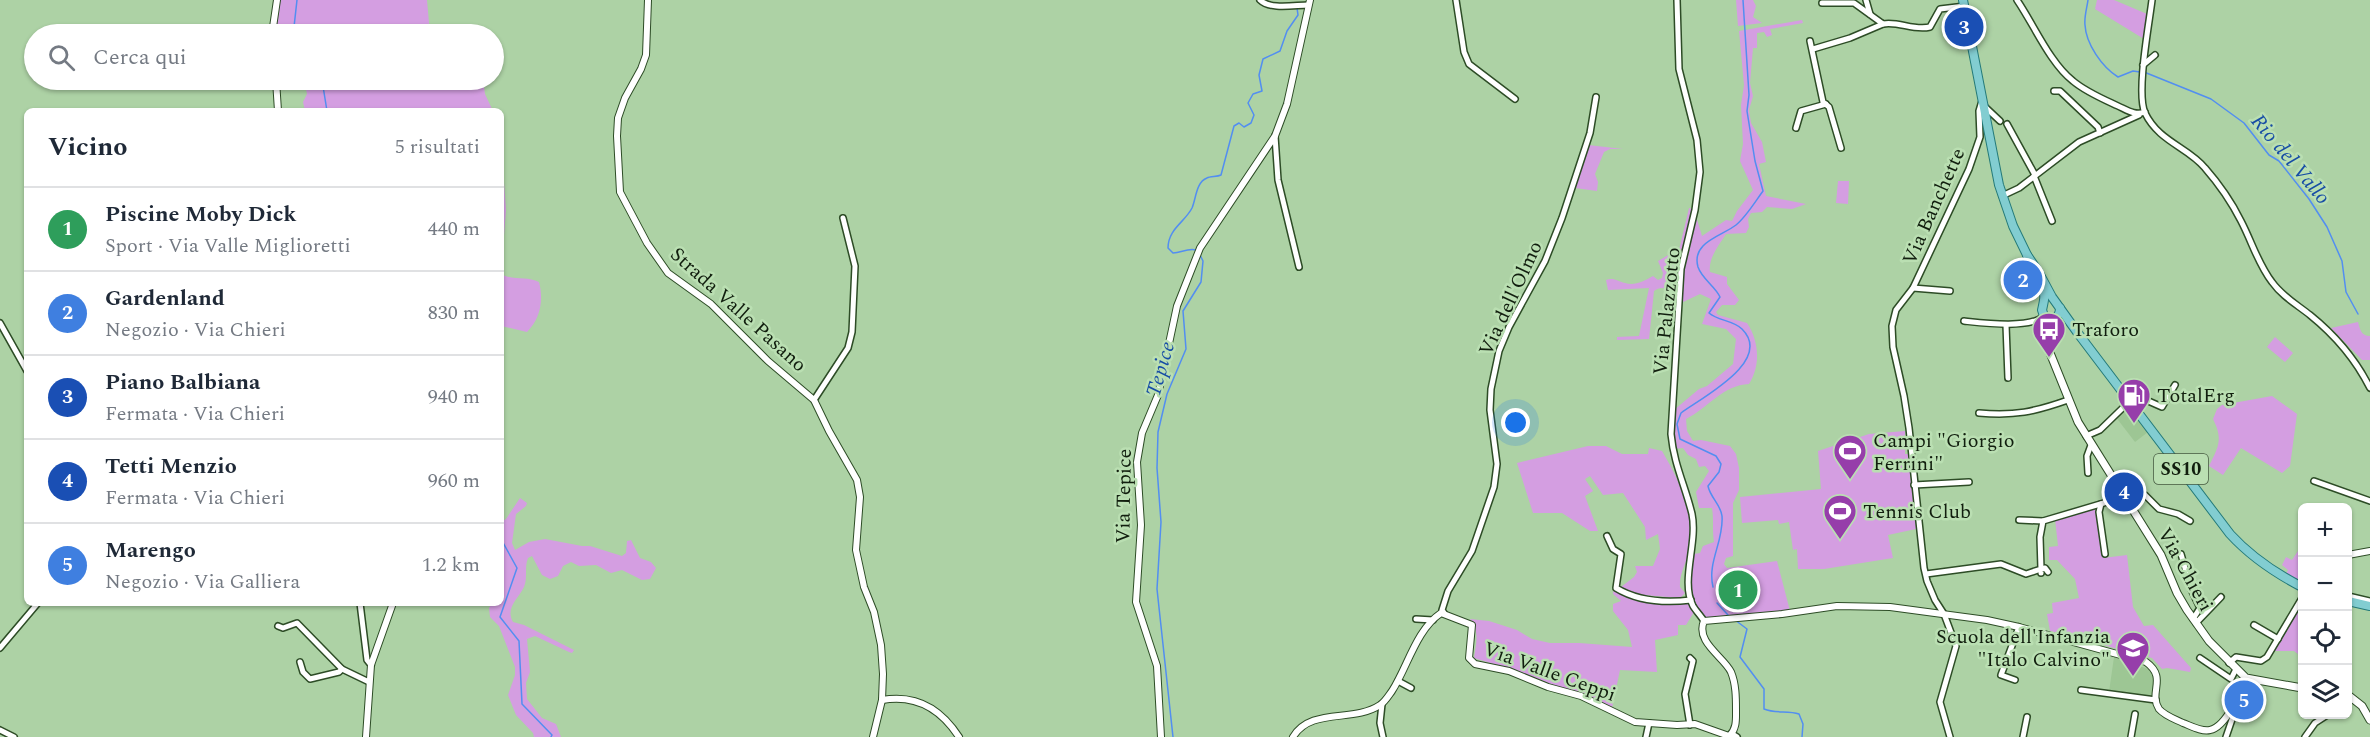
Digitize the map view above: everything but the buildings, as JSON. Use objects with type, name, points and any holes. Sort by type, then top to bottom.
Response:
[{"type":"main road","name":"Via Chieri","points":[[1964,3],[2002,196],[2013,226],[2044,290],[2044,336],[2068,400],[2091,445],[2161,555],[2177,593],[2209,641],[2246,678],[2298,687]]},
{"type":"main road","name":"Via Chieri","points":[[2027,255],[2077,332]]},
{"type":"main road","points":[[2054,319],[2059,315],[2058,305],[2044,311],[2054,319],[2065,322],[2077,332]]},
{"type":"main road","name":"Via Chieri","points":[[2050,352],[2047,334],[2054,319]]},
{"type":"main road","name":"SS10","points":[[2077,332],[2241,546],[2268,568],[2298,585]]},
{"type":"main road","points":[[2352,602],[2370,604]]},
{"type":"main road","points":[[2352,698],[2362,706],[2370,720]]},
{"type":"street","points":[[273,24],[277,0]]},
{"type":"street","name":"Strada Valle Pasano","points":[[648,0],[646,55],[618,118],[619,187],[622,196],[647,243],[668,273],[711,304],[768,362],[814,400]]},
{"type":"street","points":[[1260,0],[1270,5],[1309,3]]},
{"type":"street","points":[[1456,0],[1464,52],[1469,64],[1515,99]]},
{"type":"street","name":"Via Palazzotto","points":[[1677,0],[1679,69],[1697,141],[1700,172],[1695,210],[1681,269],[1671,434],[1673,458],[1693,525],[1693,551],[1689,570],[1691,600],[1704,621]]},
{"type":"street","points":[[1866,0],[1871,15]]},
{"type":"street","points":[[2017,0],[2060,67],[2071,80],[2130,112],[2142,113],[2171,144],[2192,156],[2206,169],[2242,222],[2260,266],[2270,280],[2282,294],[2309,314],[2347,349],[2370,388]]},
{"type":"street","points":[[2142,113],[2143,65],[2152,0]]},
{"type":"street","name":"Via Tepice","points":[[1161,737],[1157,666],[1136,602],[1141,525],[1137,462],[1142,433],[1158,395],[1177,306],[1200,248],[1275,136],[1287,104],[1309,3]]},
{"type":"street","points":[[1822,3],[1854,3],[1883,24]]},
{"type":"street","points":[[1813,49],[1850,38],[1883,24],[1889,23],[1920,30],[1930,27],[1940,9],[1964,3]]},
{"type":"street","points":[[1810,41],[1823,102],[1829,107],[1841,148]]},
{"type":"street","points":[[2143,65],[2156,55]]},
{"type":"street","points":[[277,90],[278,108]]},
{"type":"street","points":[[2054,91],[2060,91],[2098,127],[2100,133]]},
{"type":"street","name":"Via dell'Olmo","points":[[1444,613],[1442,610],[1448,591],[1472,551],[1494,487],[1497,464],[1490,410],[1496,362],[1505,335],[1545,261],[1562,219],[1590,134],[1596,97]]},
{"type":"street","points":[[1982,103],[2000,121]]},
{"type":"street","name":"Via Banchette","points":[[1950,737],[1940,702],[1956,646],[1926,574],[1904,396],[1893,347],[1892,326],[1896,310],[1913,288],[1969,169],[1980,137],[1979,111],[1982,103]]},
{"type":"street","points":[[1796,128],[1801,111],[1826,104]]},
{"type":"street","points":[[2002,196],[2019,188],[2079,142],[2142,113]]},
{"type":"street","points":[[2007,124],[2034,175],[2052,221]]},
{"type":"street","points":[[1275,136],[1278,180],[1299,267]]},
{"type":"street","points":[[843,218],[855,266],[852,332],[848,348],[814,400],[857,480],[860,496],[856,550],[864,586],[874,612],[880,645],[882,700],[873,737]]},
{"type":"street","name":"Via Banchette","points":[[1913,288],[1950,291]]},
{"type":"street","points":[[1964,321],[2006,325],[2042,319],[2044,311]]},
{"type":"street","points":[[0,323],[24,366]]},
{"type":"street","points":[[2006,325],[2008,378]]},
{"type":"street","points":[[2086,436],[2100,430],[2128,401],[2137,396],[2162,407],[2175,385]]},
{"type":"street","points":[[1979,413],[2008,415],[2030,413],[2068,400]]},
{"type":"street","points":[[2088,473],[2087,456],[2091,445]]},
{"type":"street","points":[[2314,481],[2370,501]]},
{"type":"street","points":[[1914,485],[1969,482]]},
{"type":"street","points":[[2019,520],[2043,520],[2145,495],[2156,508],[2178,514],[2190,521]]},
{"type":"street","points":[[2101,504],[2099,512],[2105,554]]},
{"type":"street","points":[[1926,574],[2001,564],[2026,574],[2043,571],[2040,537],[2043,520]]},
{"type":"street","points":[[1607,536],[1613,549],[1621,554],[1616,588],[1632,597],[1671,602],[1691,600]]},
{"type":"street","points":[[2352,554],[2370,551]]},
{"type":"street","points":[[2181,554],[2191,590],[2200,608],[2194,621]]},
{"type":"street","points":[[2194,621],[2221,597]]},
{"type":"street","points":[[2352,597],[2370,604]]},
{"type":"street","points":[[2229,663],[2236,657],[2264,660],[2298,605]]},
{"type":"street","points":[[0,648],[35,606]]},
{"type":"street","points":[[360,606],[367,660],[371,665]]},
{"type":"street","points":[[366,737],[371,665],[392,606]]},
{"type":"street","points":[[1732,736],[1736,721],[1734,679],[1724,660],[1710,647],[1703,630],[1704,621],[1837,606],[1890,607],[2019,627],[2146,662],[2154,668],[2158,677],[2156,700],[2159,708],[2166,716],[2204,731],[2218,726],[2240,697]]},
{"type":"street","points":[[1383,737],[1380,723],[1382,704],[1398,681],[1418,640],[1433,620],[1444,613]]},
{"type":"street","name":"Via Valle Ceppi","points":[[1444,613],[1472,625],[1469,658],[1475,664],[1519,674],[1548,687],[1581,696],[1635,722],[1704,726],[1725,736],[1732,736]]},
{"type":"street","points":[[1416,619],[1433,620]]},
{"type":"street","points":[[278,626],[283,628],[295,623],[299,625],[342,669],[369,682]]},
{"type":"street","points":[[2254,625],[2278,639]]},
{"type":"street","points":[[2014,680],[2001,675],[2019,627]]},
{"type":"street","points":[[1690,658],[1692,661],[1685,694],[1690,725]]},
{"type":"street","points":[[2200,658],[2231,679],[2236,669]]},
{"type":"street","points":[[300,662],[303,672],[310,679],[339,672],[342,669]]},
{"type":"street","points":[[2226,737],[2246,678]]},
{"type":"street","points":[[1398,681],[1411,688]]},
{"type":"street","points":[[2081,690],[2156,700]]},
{"type":"street","points":[[882,700],[895,698],[916,700],[939,712],[950,722],[959,737]]},
{"type":"street","points":[[1293,737],[1302,725],[1310,721],[1358,714],[1382,704]]},
{"type":"street","points":[[2131,737],[2135,714]]},
{"type":"street","points":[[2024,737],[2027,717]]},
{"type":"street","points":[[2306,737],[2315,723],[2321,719]]},
{"type":"street","points":[[1646,737],[1649,723]]},
{"type":"street","points":[[0,730],[14,737]]},
{"type":"shaded area","points":[[280,0],[427,0],[429,24],[276,24]]},
{"type":"shaded area","points":[[1736,0],[1753,0],[1756,6],[1753,17],[1762,23],[1738,26]]},
{"type":"shaded area","points":[[2097,0],[2114,0],[2147,14],[2144,39],[2095,9]]},
{"type":"shaded area","points":[[1802,20],[1803,23],[1770,29],[1772,35],[1767,37],[1764,32],[1757,33],[1757,48],[1753,48],[1750,83],[1753,96],[1749,110],[1751,123],[1762,142],[1766,162],[1759,164],[1766,196],[1806,204],[1792,209],[1767,207],[1762,212],[1751,213],[1746,233],[1726,234],[1715,252],[1710,272],[1727,277],[1727,284],[1739,300],[1735,305],[1722,305],[1716,312],[1718,315],[1747,323],[1754,337],[1757,361],[1749,384],[1731,388],[1686,419],[1687,431],[1693,441],[1701,440],[1730,446],[1736,454],[1739,468],[1739,490],[1733,503],[1733,556],[1726,558],[1724,564],[1727,568],[1777,561],[1790,611],[1705,618],[1693,596],[1692,571],[1694,554],[1700,553],[1703,546],[1714,542],[1712,508],[1699,508],[1696,492],[1709,471],[1705,466],[1699,467],[1696,459],[1688,455],[1683,448],[1674,449],[1674,410],[1733,364],[1736,339],[1726,329],[1702,324],[1711,299],[1700,294],[1681,303],[1683,269],[1696,216],[1702,236],[1726,220],[1732,221],[1753,190],[1740,161],[1743,144],[1741,105],[1744,85],[1739,31]]},
{"type":"shaded area","points":[[306,90],[484,90],[492,108],[304,108],[303,102],[307,94]]},
{"type":"shaded area","points":[[1588,145],[1623,149],[1610,149],[1604,152],[1595,174],[1598,182],[1597,191],[1575,188]]},
{"type":"shaded area","points":[[1838,181],[1849,181],[1848,204],[1836,203]]},
{"type":"shaded area","points":[[504,182],[506,210],[504,236]]},
{"type":"shaded area","points":[[1689,208],[1693,209],[1677,294],[1666,288],[1654,291],[1649,339],[1617,340],[1617,337],[1639,336],[1649,288],[1608,290],[1606,280],[1613,279],[1632,284],[1653,276],[1658,280],[1662,278],[1663,273],[1658,261],[1670,254],[1678,254]]},
{"type":"shaded area","points":[[504,275],[539,282],[540,309],[527,332],[504,327]]},
{"type":"shaded area","points":[[2358,322],[2360,330],[2370,336],[2370,360],[2362,360],[2331,328]]},
{"type":"shaded area","points":[[2275,337],[2293,353],[2285,362],[2267,347]]},
{"type":"shaded area","points":[[2272,396],[2297,414],[2290,466],[2282,473],[2241,448],[2223,475],[2209,466],[2219,443],[2213,419],[2217,409],[2222,405]]},
{"type":"shaded area","points":[[2128,406],[2148,432],[2135,442],[2115,416]]},
{"type":"shaded area","points":[[1905,431],[1905,454],[1908,454],[1916,529],[1888,535],[1893,558],[1824,569],[1798,569],[1797,549],[1793,550],[1789,522],[1779,524],[1778,520],[1742,523],[1740,497],[1821,489],[1818,451],[1869,434]]},
{"type":"shaded area","points":[[1588,446],[1606,446],[1622,454],[1648,454],[1649,448],[1662,451],[1685,499],[1690,524],[1689,550],[1680,582],[1680,587],[1685,593],[1680,598],[1631,594],[1621,587],[1634,577],[1637,572],[1635,566],[1653,566],[1660,549],[1658,534],[1646,540],[1645,527],[1623,493],[1603,495],[1590,476],[1585,479],[1593,491],[1585,496],[1598,531],[1590,531],[1562,513],[1533,513],[1517,463]]},
{"type":"shaded area","points":[[520,498],[527,503],[516,514],[512,543],[515,550],[529,542],[545,539],[590,546],[622,556],[626,553],[627,541],[631,540],[640,558],[651,562],[656,568],[650,579],[642,580],[622,570],[611,573],[596,565],[579,566],[571,562],[563,566],[558,576],[550,579],[542,575],[532,556],[528,558],[524,587],[511,608],[513,622],[524,625],[574,650],[572,653],[569,652],[535,636],[527,639],[530,672],[526,683],[527,699],[542,718],[556,724],[561,737],[534,737],[516,715],[508,695],[515,675],[515,667],[499,626],[490,617],[489,608],[490,606],[504,606],[504,520]]},
{"type":"shaded area","points":[[2096,508],[2103,558],[2127,555],[2133,607],[2144,626],[2153,625],[2191,668],[2190,672],[2162,669],[2152,658],[2050,631],[2047,614],[2053,613],[2052,603],[2079,598],[2075,579],[2057,560],[2049,560],[2049,547],[2058,546],[2055,519]]},
{"type":"shaded area","points":[[2298,551],[2298,580],[2286,574],[2288,570],[2282,565],[2286,557],[2292,560]]},
{"type":"shaded area","points":[[1614,588],[1632,599],[1672,604],[1689,601],[1694,612],[1686,625],[1678,625],[1678,635],[1655,640],[1657,672],[1620,670],[1612,708],[1520,672],[1474,658],[1476,633],[1470,619],[1489,621],[1517,630],[1532,639],[1550,643],[1632,647],[1628,630],[1613,611],[1613,604],[1621,601],[1613,594]]},
{"type":"shaded area","points":[[2298,610],[2298,654],[2294,651],[2273,651]]},
{"type":"shaded area","name":"Scuola dell'Infanzia \"Italo Calvino\"","points":[[2114,657],[2151,670],[2155,680],[2153,697],[2109,692]]},
{"type":"waterway","points":[[294,24],[297,0]]},
{"type":"waterway","points":[[1713,587],[1712,569],[1721,534],[1722,516],[1708,486],[1719,472],[1721,464],[1716,456],[1680,439],[1677,424],[1681,413],[1731,377],[1742,366],[1749,354],[1749,341],[1742,329],[1709,313],[1720,297],[1700,271],[1697,258],[1703,246],[1740,222],[1763,191],[1755,161],[1747,111],[1749,95],[1743,0]]},
{"type":"waterway","name":"Rio del Vallo","points":[[2088,0],[2085,19],[2086,32],[2096,54],[2118,77],[2133,71],[2140,72]]},
{"type":"waterway","name":"Tepice","points":[[1196,250],[1173,253],[1168,248],[1171,236],[1192,208],[1203,180],[1221,175],[1234,126],[1239,123],[1244,127],[1251,123],[1254,115],[1248,103],[1253,94],[1262,91],[1259,75],[1263,59],[1280,51],[1287,31],[1298,15],[1297,8]]},
{"type":"waterway","name":"Rio del Vallo","points":[[2144,72],[2211,99],[2244,123],[2269,155],[2279,161],[2309,199],[2327,227],[2342,261],[2346,292],[2358,314]]},
{"type":"waterway","points":[[324,90],[327,108]]},
{"type":"waterway","name":"Tepice","points":[[1173,737],[1157,589],[1161,522],[1157,468],[1158,432],[1167,394],[1186,349],[1183,311],[1201,282],[1203,261],[1199,253]]},
{"type":"waterway","points":[[504,544],[517,568],[504,605]]},
{"type":"waterway","points":[[1717,603],[1728,615]]},
{"type":"waterway","points":[[504,606],[500,617],[519,641],[522,704],[552,735],[551,737]]},
{"type":"waterway","points":[[1735,620],[1747,629],[1740,657],[1764,689],[1764,709],[1799,714],[1803,724],[1802,737]]},
{"type":"place","name":"Piano Balbiana","points":[[1964,27]]},
{"type":"place","name":"Gardenland","points":[[2023,280]]},
{"type":"place","name":"Traforo","points":[[2049,358]]},
{"type":"place","name":"TotalErg","points":[[2134,424]]},
{"type":"place","name":"Campi \"Giorgio Ferrini\"","points":[[1850,480]]},
{"type":"place","name":"Tetti Menzio","points":[[2124,492]]},
{"type":"place","name":"Tennis Club","points":[[1840,540]]},
{"type":"place","name":"Piscine Moby Dick","points":[[1738,590]]},
{"type":"place","name":"Scuola dell'Infanzia \"Italo Calvino\"","points":[[2133,677]]},
{"type":"place","name":"Marengo","points":[[2244,700]]}]
